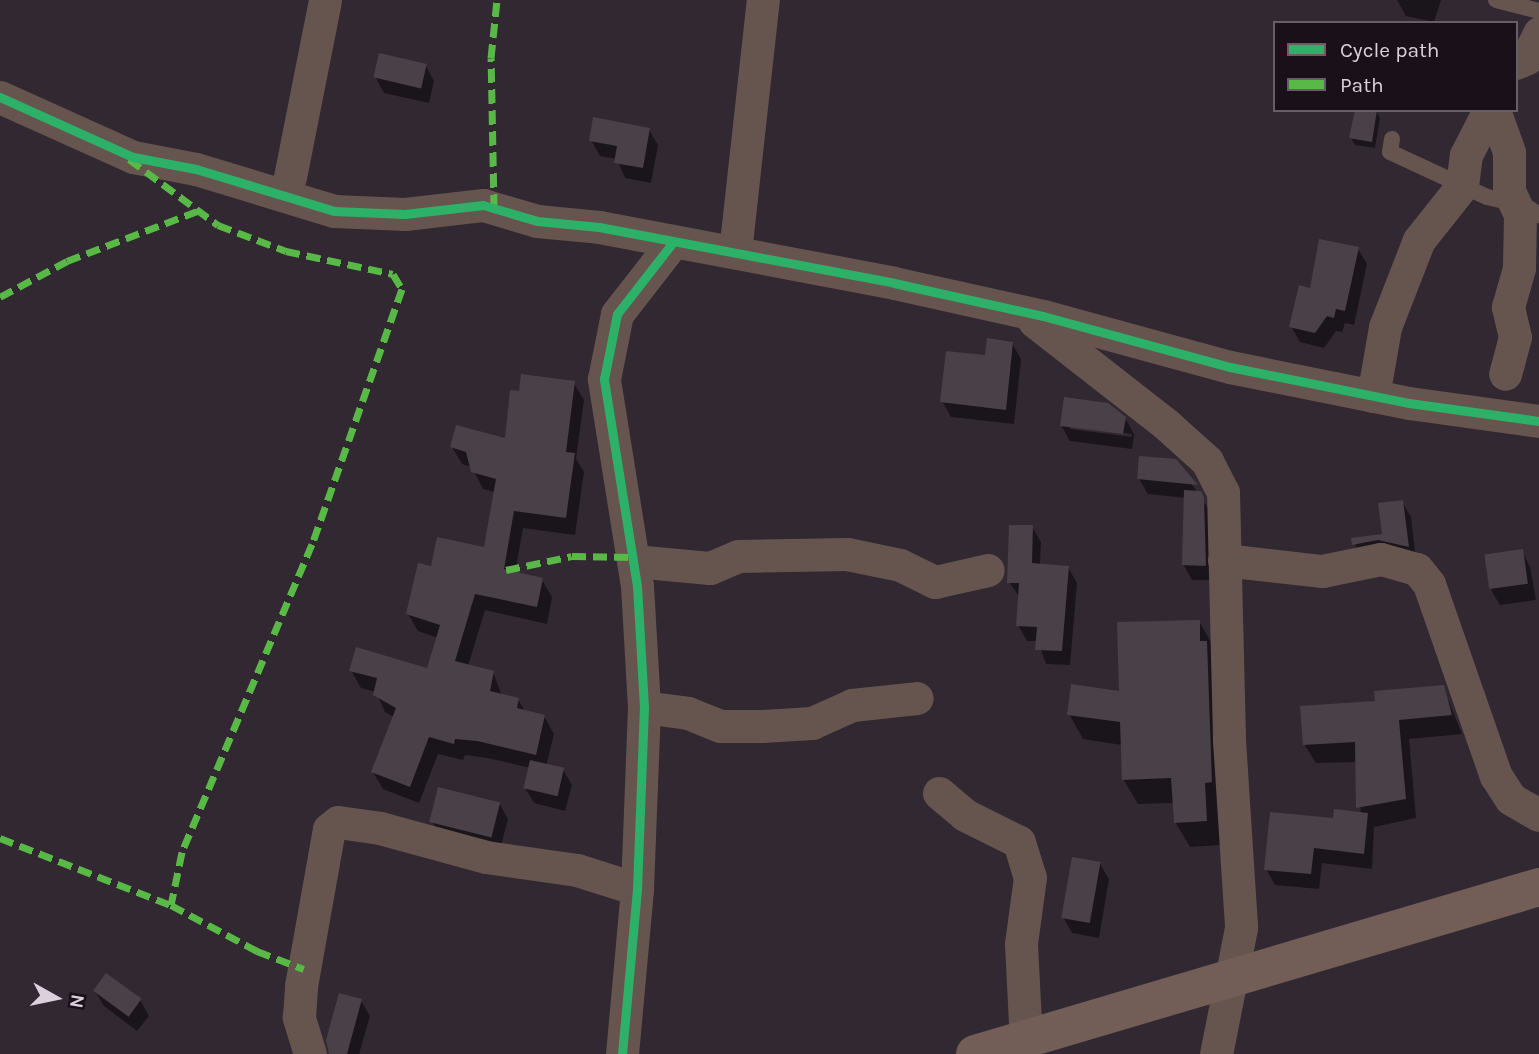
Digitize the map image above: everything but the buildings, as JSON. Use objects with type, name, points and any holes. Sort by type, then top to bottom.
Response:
[{"type":"street","points":[[290,177],[325,0]]},
{"type":"street","points":[[735,253],[764,0]]},
{"type":"street","points":[[1518,62],[1528,58],[1539,33]]},
{"type":"street","points":[[0,97],[133,157],[196,169],[334,211],[405,214],[483,205],[523,218],[735,253],[1022,312],[1230,367],[1373,396],[1539,421]]},
{"type":"street","points":[[1373,396],[1385,327],[1419,240],[1462,186],[1466,155],[1491,112]]},
{"type":"street","points":[[1493,112],[1509,152],[1509,191],[1527,209],[1520,215],[1519,268],[1508,307],[1515,337],[1505,374]]},
{"type":"street","points":[[622,1054],[637,889],[644,707],[634,561],[609,424],[604,379],[607,351],[617,314],[673,242]]},
{"type":"street","points":[[1022,312],[1207,461],[1223,492],[1241,928],[1216,1054]]},
{"type":"street","points":[[634,561],[710,568],[738,556],[847,554],[900,565],[935,582],[988,570]]},
{"type":"street","points":[[1224,560],[1322,571],[1381,559],[1417,569],[1429,584],[1496,776],[1511,799],[1539,815]]},
{"type":"street","points":[[644,707],[688,713],[721,726],[762,726],[812,723],[852,705],[917,698]]},
{"type":"street","points":[[940,793],[965,815],[1018,842],[1030,877],[1021,944],[1025,1023],[1037,1036]]},
{"type":"street","points":[[310,1054],[299,1017],[301,986],[329,829],[338,822],[380,828],[486,857],[577,870],[637,889]]},
{"type":"street","points":[[975,1054],[1539,887]]},
{"type":"lane","points":[[1496,0],[1539,11]]},
{"type":"lane","points":[[1392,139],[1390,152],[1462,186],[1527,209]]},
{"type":"marked path","points":[[494,208],[491,58],[497,0]]},
{"type":"marked path","points":[[129,159],[218,225],[286,251],[393,274],[402,289],[312,544],[182,852],[171,905]]},
{"type":"marked path","points":[[0,297],[67,261],[197,211]]},
{"type":"marked path","points":[[506,570],[572,556],[633,557]]},
{"type":"marked path","points":[[0,838],[171,905],[257,951],[304,969]]},
{"type":"cycle path","points":[[0,97],[133,157],[196,169],[334,211],[405,214],[483,205],[537,221],[599,227],[894,283],[1043,316],[1230,367],[1409,403],[1539,421]]},
{"type":"cycle path","points":[[622,1054],[637,889],[644,707],[637,586],[604,379],[617,314],[673,242]]}]
